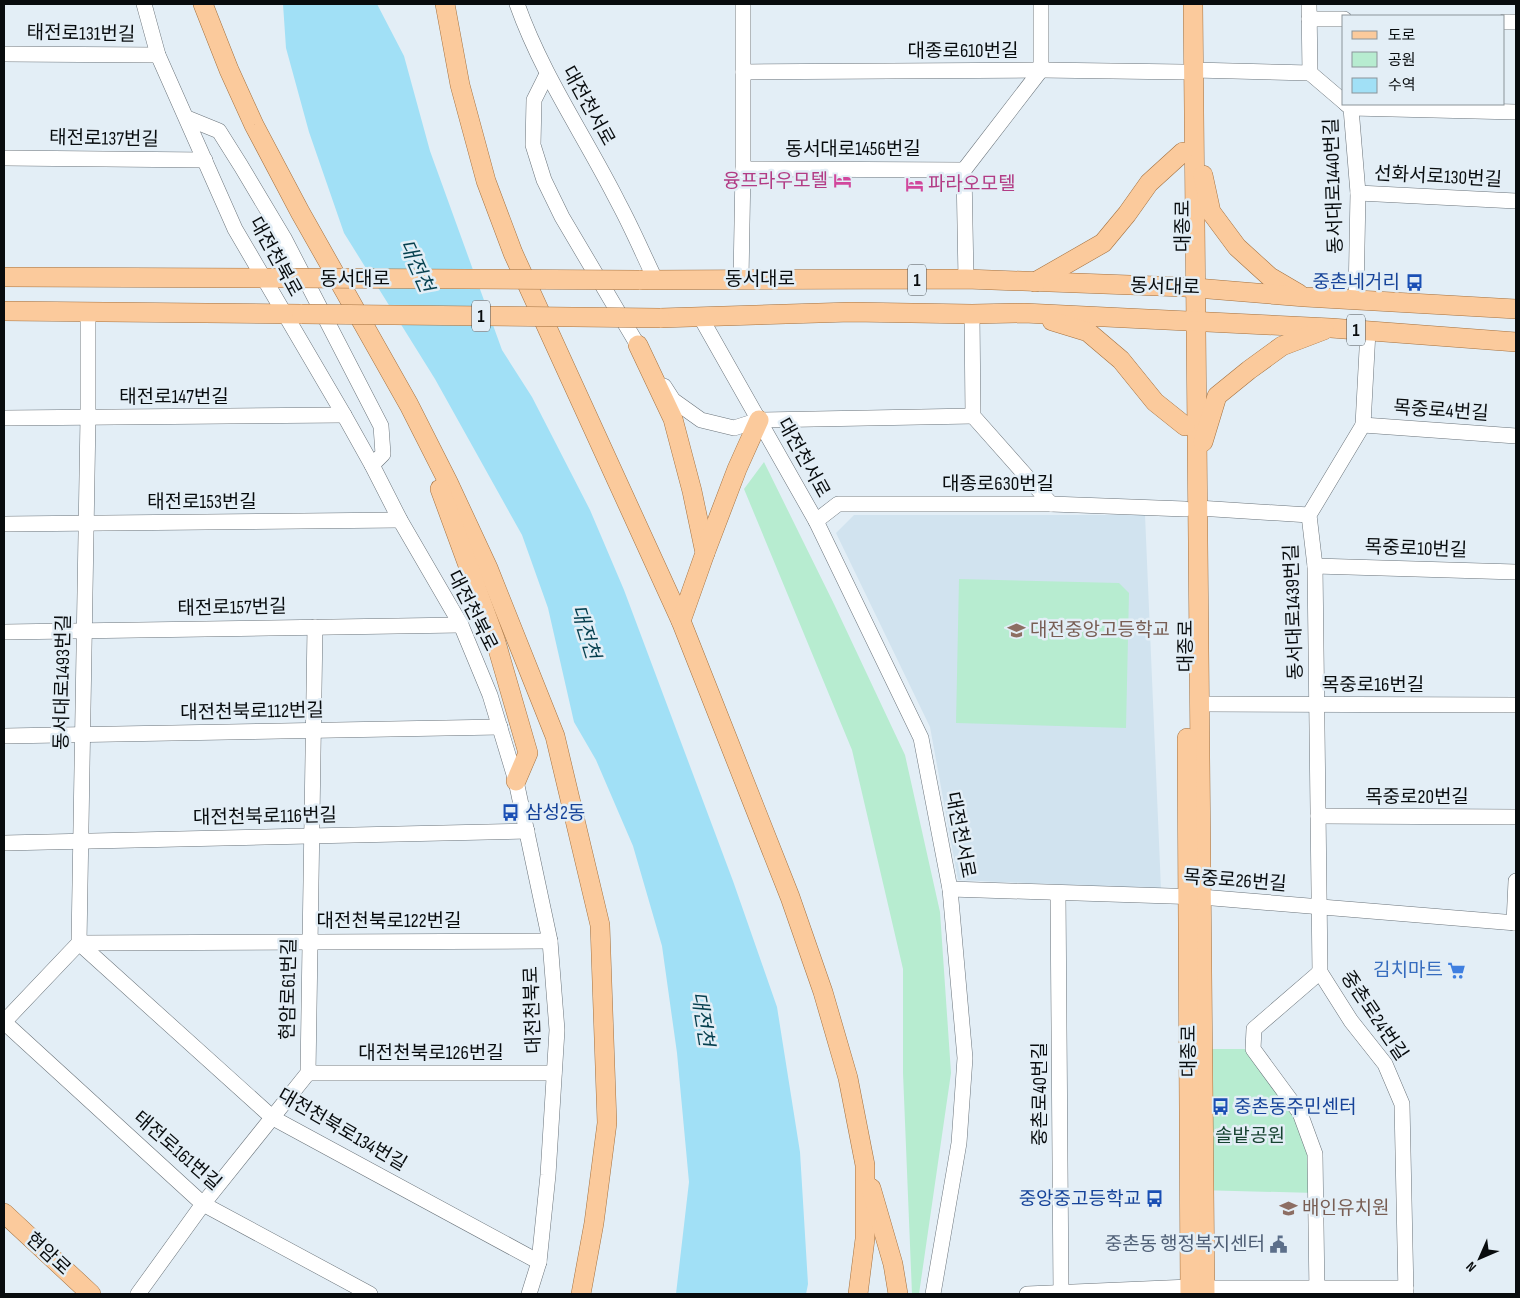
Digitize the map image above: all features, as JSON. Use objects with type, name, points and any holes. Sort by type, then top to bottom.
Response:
[{"type":"main road","points":[[203,4],[229,70],[254,125],[300,212],[409,405],[448,482],[488,568],[556,736],[600,926],[607,1123],[594,1223],[581,1294]]},
{"type":"main road","points":[[445,4],[462,94],[486,181],[513,253],[680,621],[790,897],[823,992],[848,1078],[865,1165],[893,1264],[898,1294]]},
{"type":"main road","name":"대종로","points":[[1182,4],[1188,71],[1189,145],[1190,320],[1185,426],[1192,509],[1200,704],[1194,897]]},
{"type":"main road","name":"대종로","points":[[1188,71],[1193,4]]},
{"type":"main road","points":[[1035,282],[1103,243],[1128,214],[1149,183],[1189,145],[1211,212],[1237,247],[1270,277],[1305,297]]},
{"type":"main road","name":"동서대로","points":[[4,277],[647,280],[966,279],[1190,287],[1305,297],[1516,309]]},
{"type":"main road","name":"동서대로","points":[[4,311],[660,318],[851,312],[1024,313],[1331,328],[1516,342]]},
{"type":"main road","points":[[1024,313],[1088,332],[1120,360],[1155,402],[1185,426]]},
{"type":"main road","name":"대종로","points":[[1190,320],[1198,460],[1192,509],[1198,1291]]},
{"type":"main road","points":[[1198,460],[1217,396],[1282,346],[1331,328]]},
{"type":"main road","points":[[638,345],[673,419],[692,491],[705,552]]},
{"type":"main road","points":[[409,405],[495,639],[528,753],[516,781]]},
{"type":"main road","points":[[680,621],[737,469],[759,420]]},
{"type":"main road","points":[[858,1294],[865,1239],[865,1165]]},
{"type":"main road","name":"현암로","points":[[4,1214],[92,1294]]},
{"type":"street","name":"대전천북로","points":[[144,4],[158,55],[235,229],[263,278],[293,314],[400,520],[461,624],[490,695],[500,727],[516,781],[550,941],[557,1030],[548,1175],[539,1262],[529,1294]]},
{"type":"street","name":"대전천서로","points":[[517,4],[524,25],[546,74],[619,203],[647,280]]},
{"type":"street","points":[[741,279],[743,4]]},
{"type":"street","points":[[966,279],[964,170],[1041,70],[1041,4]]},
{"type":"street","points":[[1310,73],[1309,11],[1342,19]]},
{"type":"street","name":"태전로131번길","points":[[4,54],[158,55]]},
{"type":"street","name":"대종로610번길","points":[[743,72],[1041,70],[1310,73]]},
{"type":"street","name":"동서대로1440번길","points":[[1310,73],[1342,101]]},
{"type":"street","points":[[546,74],[534,100],[533,145],[544,180],[562,217],[638,345],[673,400],[701,420],[734,428],[759,420]]},
{"type":"street","points":[[1347,105],[1516,112]]},
{"type":"street","name":"동서대로1440번길","points":[[1347,105],[1358,194],[1356,300]]},
{"type":"street","points":[[186,118],[219,131],[284,238],[381,426],[383,454],[372,465]]},
{"type":"street","name":"태전로137번길","points":[[4,158],[205,160]]},
{"type":"street","name":"동서대로1456번길","points":[[743,169],[964,170]]},
{"type":"street","name":"선화서로130번길","points":[[1358,194],[1516,201]]},
{"type":"street","name":"동서대로1493번길","points":[[79,943],[88,312]]},
{"type":"street","points":[[972,314],[973,416],[1051,504]]},
{"type":"street","name":"대전천서로","points":[[701,318],[816,521],[921,738],[950,889],[965,1058],[959,1142],[933,1294]]},
{"type":"street","points":[[1192,509],[1309,515],[1363,425],[1368,331]]},
{"type":"street","name":"태전로147번길","points":[[4,418],[344,415]]},
{"type":"street","name":"대전천서로","points":[[759,420],[973,416]]},
{"type":"street","name":"목중로4번길","points":[[1363,425],[1516,436]]},
{"type":"street","name":"대종로630번길","points":[[816,521],[838,504],[1051,504],[1192,509]]},
{"type":"street","name":"동서대로1439번길","points":[[1309,515],[1315,566],[1319,908]]},
{"type":"street","name":"태전로153번길","points":[[4,524],[400,520]]},
{"type":"street","name":"목중로10번길","points":[[1315,566],[1516,572]]},
{"type":"street","name":"태전로157번길","points":[[4,632],[461,624]]},
{"type":"street","name":"현암로61번길","points":[[308,1073],[315,627]]},
{"type":"street","name":"목중로16번길","points":[[1200,704],[1516,705]]},
{"type":"street","name":"대전천북로112번길","points":[[4,736],[500,727]]},
{"type":"street","name":"목중로20번길","points":[[1318,816],[1516,817]]},
{"type":"street","name":"대전천북로116번길","points":[[4,843],[527,831]]},
{"type":"street","points":[[1515,923],[1516,881]]},
{"type":"street","name":"목중로26번길","points":[[950,889],[1194,897],[1515,923]]},
{"type":"street","name":"중촌로40번길","points":[[1058,893],[1061,1294]]},
{"type":"street","name":"중촌로24번길","points":[[1319,908],[1320,972],[1351,1021],[1385,1064],[1402,1104],[1406,1291]]},
{"type":"street","name":"대전천북로122번길","points":[[79,943],[550,941]]},
{"type":"street","points":[[4,1022],[79,943]]},
{"type":"street","name":"대전천북로134번길","points":[[79,943],[273,1118],[539,1262]]},
{"type":"street","points":[[1317,1291],[1315,1154],[1300,1113],[1253,1049],[1254,1030],[1320,972]]},
{"type":"street","name":"태전로161번길","points":[[4,1022],[204,1204],[370,1294]]},
{"type":"street","points":[[138,1294],[204,1204],[308,1073]]},
{"type":"street","name":"대전천북로126번길","points":[[308,1073],[554,1073]]},
{"type":"street","points":[[1027,1294],[1198,1291],[1406,1291]]},
{"type":"shaded area","name":"대전중앙고등학교","points":[[854,515],[1145,515],[1161,889],[958,880],[930,727],[836,533]]},
{"type":"green space","points":[[764,462],[834,604],[905,755],[940,912],[951,1073],[919,1294],[912,1294],[903,1073],[903,969],[852,750],[744,489]]},
{"type":"green space","points":[[959,579],[1119,583],[1129,593],[1126,728],[956,723]]},
{"type":"green space","name":"솔밭공원","points":[[1195,1049],[1253,1049],[1300,1113],[1316,1193],[1197,1190]]},
{"type":"water","name":"대전천","points":[[283,4],[377,4],[404,56],[430,151],[502,350],[532,397],[590,510],[624,590],[733,881],[777,1007],[800,1152],[808,1284],[806,1294],[676,1294],[689,1182],[677,1053],[662,946],[633,846],[596,760],[574,722],[548,608],[522,535],[435,379],[344,233],[309,132],[286,48]]},
{"type":"place","name":"융프라우모텔","points":[[842,181]]},
{"type":"place","name":"파라오모텔","points":[[914,184]]},
{"type":"place","name":"중촌네거리","points":[[1414,282]]},
{"type":"place","name":"대전중앙고등학교","points":[[1016,630]]},
{"type":"place","name":"삼성2동","points":[[511,813]]},
{"type":"place","name":"김치마트","points":[[1457,970]]},
{"type":"place","name":"중촌동주민센터","points":[[1220,1107]]},
{"type":"place","name":"중앙중고등학교","points":[[1155,1199]]},
{"type":"place","name":"배인유치원","points":[[1288,1208]]},
{"type":"place","name":"중촌동 행정복지센터","points":[[1279,1244]]}]
